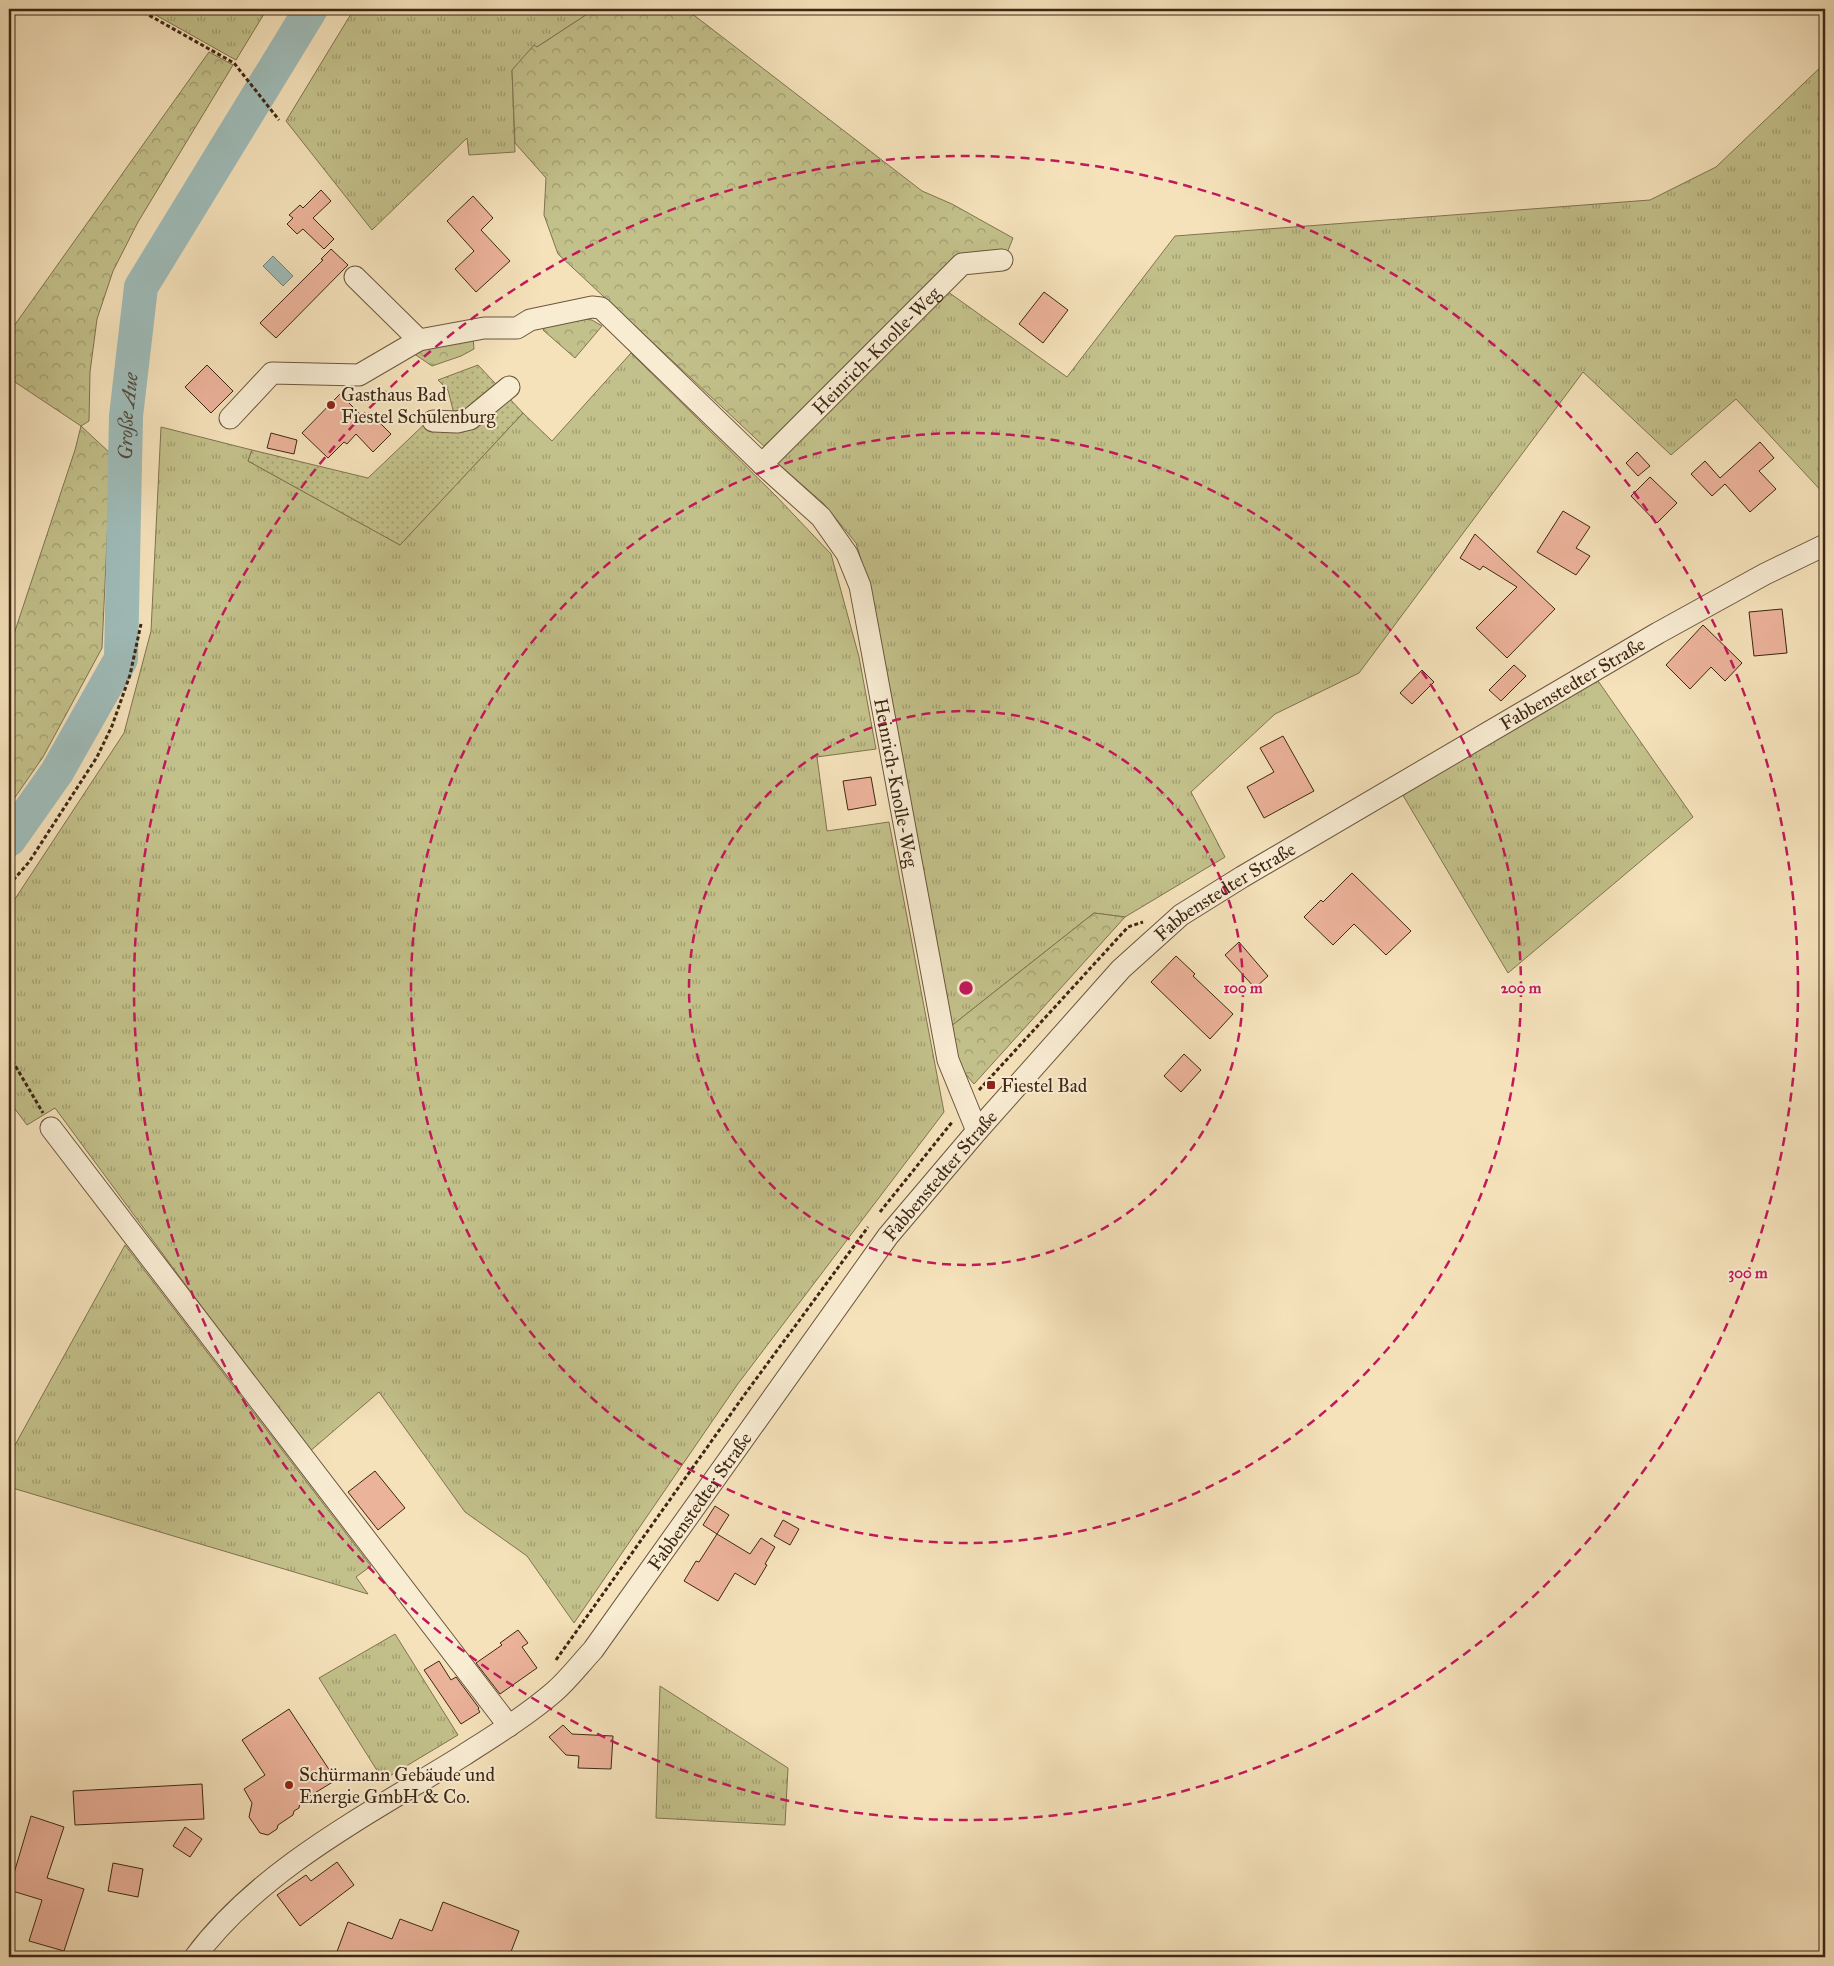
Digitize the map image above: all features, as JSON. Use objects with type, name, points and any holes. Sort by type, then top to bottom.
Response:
[{"type":"street","name":"Heinrich-Knolle-Weg","points":[[762,464],[962,264],[1002,260]]},
{"type":"street","points":[[230,418],[272,373],[359,375],[419,340],[355,277]]},
{"type":"street","name":"Heinrich-Knolle-Weg","points":[[419,340],[484,328],[517,328],[530,320],[592,307],[601,308],[762,464],[821,517],[848,554],[860,586],[948,1060],[977,1131]]},
{"type":"street","points":[[433,421],[457,422],[470,419],[509,387]]},
{"type":"street","name":"Fabbenstedter Straße","points":[[195,1957],[230,1915],[252,1894],[318,1846],[509,1726],[555,1691],[593,1650],[888,1236],[977,1131],[1121,969],[1181,915],[1242,877],[1658,633],[1765,574],[1825,545]]},
{"type":"street","points":[[52,1128],[509,1726]]},
{"type":"street","name":"Fabbenstedter Straße","points":[[213,1957],[230,1915]]},
{"type":"path","points":[[138,9],[234,63],[279,120]]},
{"type":"path","points":[[9,885],[29,862],[98,756],[112,726],[130,676],[141,624]]},
{"type":"path","points":[[876,1216],[966,1105],[1128,927],[1145,921]]},
{"type":"path","points":[[9,1055],[52,1128]]},
{"type":"path","points":[[554,1662],[756,1378],[870,1224]]},
{"type":"green space","points":[[145,9],[267,9],[236,60]]},
{"type":"green space","points":[[354,9],[595,9],[537,47],[512,70],[515,152],[469,155],[467,138],[372,230],[286,121]]},
{"type":"green space","points":[[595,9],[686,9],[922,191],[952,204],[1013,238],[1007,253],[962,259],[768,450],[558,254],[544,215],[546,178],[515,143],[512,70],[534,45],[537,47]]},
{"type":"green space","points":[[209,52],[233,65],[138,222],[113,271],[97,319],[90,372],[89,421],[81,426],[9,378],[9,333]]},
{"type":"green space","points":[[1825,63],[1825,495],[1736,399],[1671,455],[1583,372],[1359,673],[1275,714],[1191,792],[1225,857],[1125,917],[1094,913],[950,1027],[873,599],[856,543],[823,503],[774,460],[944,289],[1067,377],[1175,236],[1650,200],[1716,167]]},
{"type":"green space","points":[[572,318],[592,320],[602,326],[575,358],[543,330],[551,321]]},
{"type":"green space","points":[[473,337],[474,349],[461,356],[432,366],[410,351]]},
{"type":"green space","points":[[631,353],[776,496],[831,554],[859,657],[876,749],[817,757],[827,831],[889,822],[944,1112],[737,1385],[574,1623],[527,1556],[465,1512],[379,1392],[309,1452],[55,1108],[27,1125],[9,1101],[9,908],[124,733],[151,631],[161,427],[252,450],[248,461],[400,545],[523,413],[552,441]]},
{"type":"green space","points":[[478,365],[523,413],[400,545],[248,461],[252,450],[368,478],[432,417],[455,418],[448,390],[438,380]]},
{"type":"green space","points":[[81,426],[111,454],[102,648],[43,757],[9,806],[9,649],[75,450]]},
{"type":"green space","points":[[1596,678],[1693,817],[1508,973],[1401,792]]},
{"type":"green space","points":[[1094,913],[1125,917],[974,1084],[957,1064],[950,1027]]},
{"type":"green space","points":[[125,1245],[371,1566],[356,1577],[368,1594],[9,1487],[9,1456]]},
{"type":"green space","points":[[395,1634],[458,1735],[383,1780],[319,1678]]},
{"type":"green space","points":[[660,1686],[788,1768],[785,1825],[656,1818]]},
{"type":"water","points":[[273,256],[293,276],[283,286],[263,266]]},
{"type":"building","points":[[321,190],[331,201],[313,218],[334,239],[324,249],[303,229],[297,234],[287,224],[293,218],[289,215],[300,205],[303,208]]},
{"type":"building","points":[[473,196],[493,218],[481,230],[510,261],[476,292],[455,269],[474,251],[447,221]]},
{"type":"building","points":[[331,249],[348,265],[276,338],[260,323],[323,260],[321,259]]},
{"type":"building","points":[[1044,292],[1068,310],[1043,343],[1019,324]]},
{"type":"building","points":[[207,365],[233,391],[211,413],[185,387]]},
{"type":"building","points":[[340,394],[364,418],[369,412],[391,434],[373,452],[356,434],[347,444],[344,442],[328,458],[302,433]]},
{"type":"building","points":[[271,433],[297,440],[294,454],[267,448]]},
{"type":"building","points":[[1760,442],[1774,458],[1759,471],[1776,489],[1750,512],[1725,484],[1712,496],[1691,474],[1705,461],[1720,478]]},
{"type":"building","points":[[1637,452],[1650,466],[1638,476],[1626,463]]},
{"type":"building","points":[[1650,477],[1677,503],[1657,523],[1631,496]]},
{"type":"building","points":[[1563,511],[1590,527],[1576,548],[1590,556],[1576,575],[1537,552]]},
{"type":"building","points":[[1475,534],[1555,609],[1507,658],[1476,628],[1517,587],[1483,566],[1480,570],[1460,558]]},
{"type":"building","points":[[1782,609],[1787,653],[1754,656],[1749,612]]},
{"type":"building","points":[[1703,625],[1742,663],[1725,681],[1711,667],[1690,689],[1666,665]]},
{"type":"building","points":[[1514,665],[1526,676],[1501,701],[1489,690]]},
{"type":"building","points":[[1422,670],[1434,682],[1412,704],[1400,693]]},
{"type":"building","points":[[1283,736],[1314,791],[1264,818],[1247,787],[1274,772],[1260,748]]},
{"type":"building","points":[[871,777],[876,805],[848,810],[843,781]]},
{"type":"building","points":[[1352,873],[1411,931],[1386,955],[1354,924],[1333,945],[1304,917],[1321,900],[1323,902]]},
{"type":"building","points":[[1239,942],[1268,976],[1255,988],[1225,955]]},
{"type":"building","points":[[1176,956],[1195,974],[1193,976],[1233,1014],[1210,1039],[1151,982]]},
{"type":"building","points":[[1184,1054],[1201,1070],[1181,1092],[1164,1076]]},
{"type":"building","points":[[375,1471],[405,1508],[378,1530],[348,1492]]},
{"type":"building","points":[[715,1506],[729,1515],[717,1534],[703,1525]]},
{"type":"building","points":[[783,1520],[799,1529],[790,1545],[774,1536]]},
{"type":"building","points":[[717,1534],[750,1554],[761,1538],[775,1547],[755,1585],[735,1573],[718,1601],[684,1581],[696,1561],[699,1562]]},
{"type":"building","points":[[518,1630],[528,1643],[522,1647],[537,1668],[500,1694],[476,1663],[502,1645],[500,1643]]},
{"type":"building","points":[[439,1661],[451,1680],[456,1677],[479,1708],[480,1712],[461,1724],[424,1670]]},
{"type":"building","name":"Schürmann Gebäude und Energie GmbH & Co.","points":[[289,1709],[336,1780],[300,1802],[299,1808],[294,1811],[293,1815],[278,1825],[277,1829],[268,1835],[260,1833],[249,1817],[252,1803],[244,1789],[265,1775],[242,1740]]},
{"type":"building","points":[[563,1725],[572,1734],[613,1736],[611,1769],[578,1768],[579,1756],[566,1755],[549,1737]]},
{"type":"building","points":[[202,1784],[204,1819],[75,1825],[73,1791]]},
{"type":"building","points":[[31,1816],[64,1827],[47,1878],[84,1889],[64,1951],[29,1941],[42,1900],[9,1890]]},
{"type":"building","points":[[185,1827],[202,1839],[190,1857],[173,1846]]},
{"type":"building","points":[[337,1862],[354,1885],[300,1926],[277,1895],[306,1875],[311,1881]]},
{"type":"building","points":[[113,1863],[143,1869],[138,1897],[108,1891]]},
{"type":"building","points":[[443,1902],[519,1931],[509,1957],[335,1957],[348,1922],[392,1939],[400,1919],[432,1931]]},
{"type":"waterway","name":"Große Aue","points":[[9,840],[57,772],[121,659],[126,416],[141,287],[311,9]]},
{"type":"place","name":"Gasthaus Bad Fiestel Schulenburg","points":[[331,405]]},
{"type":"place","name":"Fiestel Bad","points":[[991,1085]]},
{"type":"place","name":"Schürmann Gebäude und Energie GmbH & Co.","points":[[289,1785]]}]
